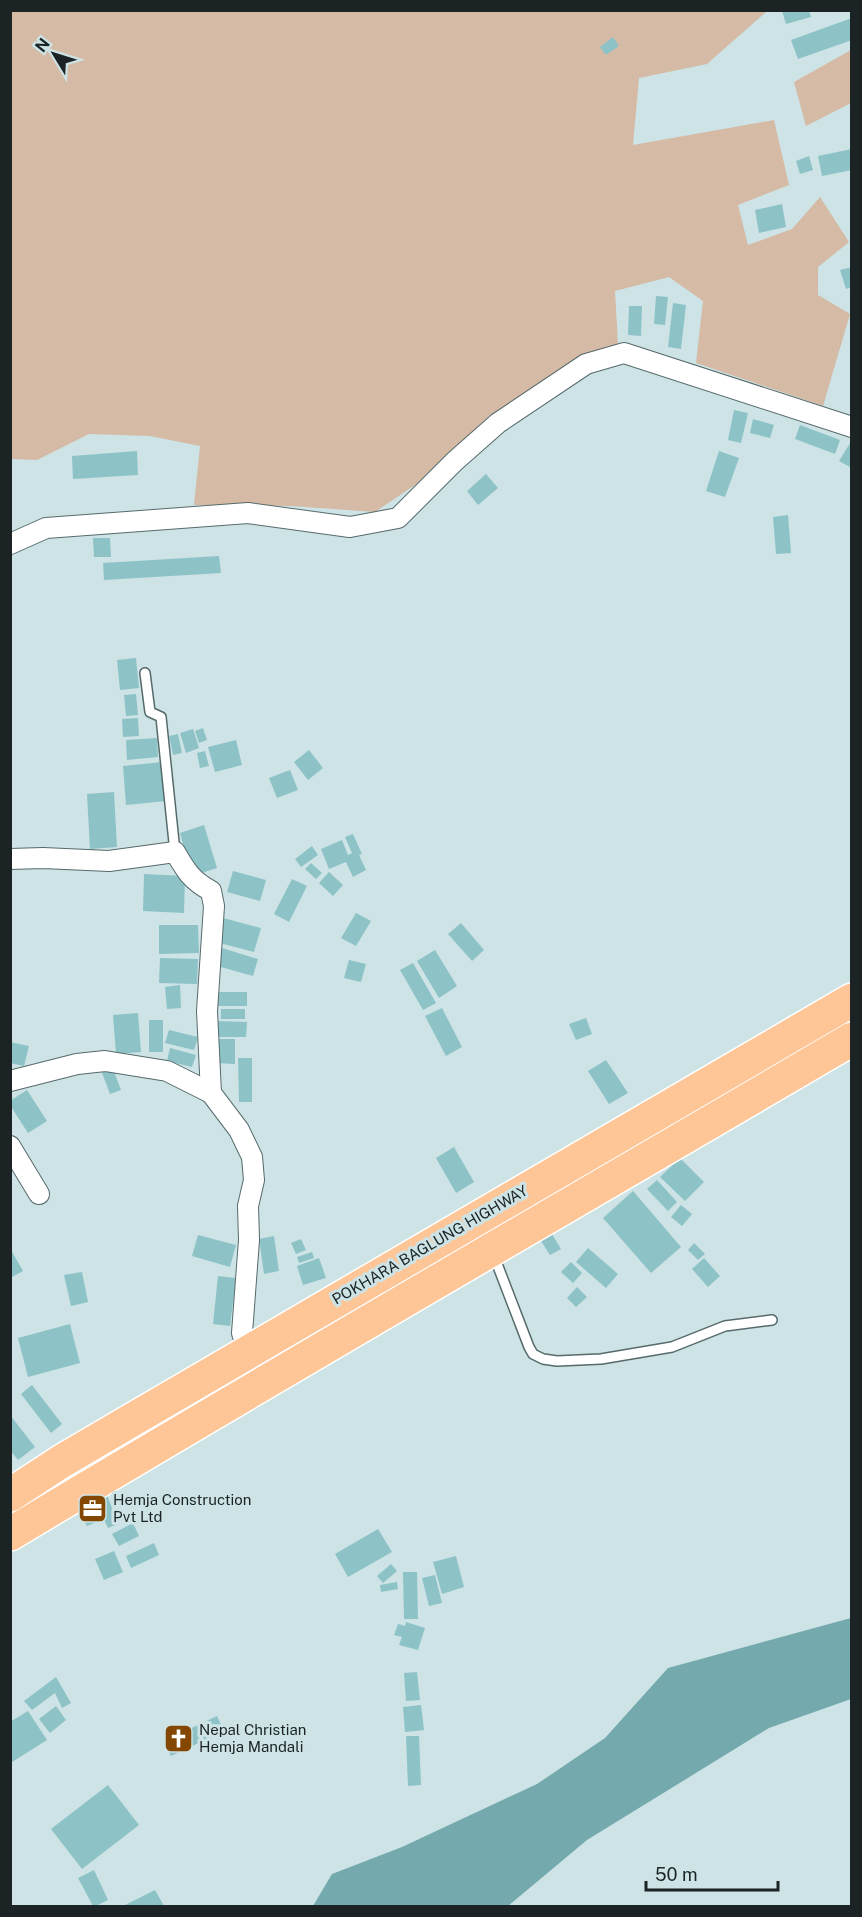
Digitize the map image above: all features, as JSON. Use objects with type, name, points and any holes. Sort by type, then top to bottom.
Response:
[{"type":"highway","name":"POKHARA BAGLUNG HIGHWAY","points":[[10,1495],[62,1461],[852,1000]]},
{"type":"highway","points":[[10,1534],[223,1406],[852,1039]]},
{"type":"street","points":[[10,544],[46,528],[248,513],[350,527],[398,518],[455,461],[498,423],[586,364],[624,354],[852,427]]},
{"type":"street","points":[[10,859],[109,861],[175,852],[186,873],[197,884],[211,891],[214,906],[207,1011],[210,1093]]},
{"type":"street","points":[[10,1081],[77,1064],[105,1060],[166,1071],[210,1093],[239,1130],[252,1157],[254,1180],[248,1206],[249,1240],[242,1333],[248,1352]]},
{"type":"street","points":[[10,1146],[39,1194]]},
{"type":"lane","points":[[146,674],[150,712],[161,717],[175,852]]},
{"type":"lane","points":[[492,1251],[532,1354],[543,1359],[577,1361],[636,1354],[684,1343],[711,1330],[726,1326],[772,1320]]},
{"type":"shaded area","points":[[11,11],[767,11],[707,64],[639,78],[633,145],[774,120],[789,185],[738,205],[748,245],[792,229],[820,197],[849,242],[818,267],[818,295],[850,314],[823,406],[696,363],[703,301],[669,277],[615,291],[618,345],[569,364],[489,416],[418,483],[375,512],[291,506],[194,505],[200,446],[150,436],[89,434],[37,460],[11,459]]},
{"type":"shaded area","points":[[851,50],[851,103],[806,126],[794,82]]},
{"type":"water","points":[[851,1618],[851,1699],[769,1728],[587,1840],[508,1906],[313,1906],[332,1874],[402,1847],[537,1784],[605,1738],[668,1668]]},
{"type":"building","points":[[809,10],[811,17],[786,24],[782,11]]},
{"type":"building","points":[[852,18],[852,40],[798,59],[791,40]]},
{"type":"building","points":[[613,37],[619,46],[606,55],[600,47]]},
{"type":"building","points":[[852,149],[852,170],[822,176],[818,156]]},
{"type":"building","points":[[809,156],[813,170],[800,174],[796,161]]},
{"type":"building","points":[[782,204],[786,227],[759,233],[755,210]]},
{"type":"building","points":[[852,267],[852,287],[846,289],[840,270]]},
{"type":"building","points":[[656,296],[668,297],[665,325],[654,324]]},
{"type":"building","points":[[673,303],[686,305],[681,349],[668,347]]},
{"type":"building","points":[[629,306],[642,306],[641,336],[628,335]]},
{"type":"building","points":[[734,410],[748,413],[741,443],[728,440]]},
{"type":"building","points":[[753,419],[774,425],[770,438],[750,433]]},
{"type":"building","points":[[800,425],[840,440],[835,454],[795,439]]},
{"type":"building","points":[[852,440],[852,468],[839,461]]},
{"type":"building","points":[[137,451],[138,475],[73,479],[72,456]]},
{"type":"building","points":[[719,451],[739,458],[725,497],[706,491]]},
{"type":"building","points":[[486,474],[498,488],[478,505],[467,491]]},
{"type":"building","points":[[788,515],[791,553],[776,554],[773,517]]},
{"type":"building","points":[[93,538],[110,538],[111,557],[94,557]]},
{"type":"building","points":[[219,556],[221,573],[104,580],[103,563]]},
{"type":"building","points":[[136,658],[139,688],[120,690],[117,660]]},
{"type":"building","points":[[136,694],[138,715],[126,716],[124,695]]},
{"type":"building","points":[[138,718],[139,736],[123,737],[122,719]]},
{"type":"building","points":[[203,728],[207,740],[199,743],[195,731]]},
{"type":"building","points":[[193,729],[199,748],[186,753],[180,733]]},
{"type":"building","points":[[178,734],[182,753],[173,755],[169,736]]},
{"type":"building","points":[[157,738],[158,757],[127,760],[126,740]]},
{"type":"building","points":[[236,740],[242,765],[215,772],[208,747]]},
{"type":"building","points":[[309,750],[323,768],[308,780],[294,762]]},
{"type":"building","points":[[205,751],[209,766],[200,768],[197,753]]},
{"type":"building","points":[[163,762],[166,801],[126,805],[123,766]]},
{"type":"building","points":[[290,770],[298,790],[277,798],[269,778]]},
{"type":"building","points":[[114,792],[117,847],[90,849],[87,794]]},
{"type":"building","points":[[204,825],[217,868],[192,876],[180,833]]},
{"type":"building","points":[[353,834],[366,870],[353,877],[346,862],[329,869],[321,849],[342,840],[348,855],[352,853],[345,837]]},
{"type":"building","points":[[312,846],[318,855],[301,867],[295,859]]},
{"type":"building","points":[[311,863],[322,873],[316,879],[305,869]]},
{"type":"building","points":[[233,871],[266,880],[260,901],[227,892]]},
{"type":"building","points":[[329,872],[343,885],[333,896],[319,883]]},
{"type":"building","points":[[144,874],[185,876],[184,913],[143,911]]},
{"type":"building","points":[[292,879],[307,886],[289,922],[274,914]]},
{"type":"building","points":[[356,913],[371,921],[356,946],[341,938]]},
{"type":"building","points":[[223,918],[261,928],[254,952],[216,942]]},
{"type":"building","points":[[461,923],[484,950],[472,961],[448,934]]},
{"type":"building","points":[[159,925],[198,925],[199,953],[159,954]]},
{"type":"building","points":[[222,948],[258,959],[253,976],[217,966]]},
{"type":"building","points":[[435,950],[457,986],[439,998],[417,961]]},
{"type":"building","points":[[160,958],[198,959],[197,984],[159,983]]},
{"type":"building","points":[[349,960],[366,964],[361,982],[344,978]]},
{"type":"building","points":[[413,963],[436,1003],[423,1010],[400,970]]},
{"type":"building","points":[[180,985],[181,1008],[167,1009],[165,987]]},
{"type":"building","points":[[213,992],[247,992],[247,1006],[213,1006]]},
{"type":"building","points":[[442,1008],[462,1047],[446,1056],[425,1016]]},
{"type":"building","points":[[221,1009],[245,1009],[245,1019],[221,1019]]},
{"type":"building","points":[[138,1013],[141,1052],[116,1054],[113,1015]]},
{"type":"building","points":[[586,1018],[592,1034],[576,1040],[569,1024]]},
{"type":"building","points":[[149,1020],[163,1020],[163,1052],[149,1052]]},
{"type":"building","points":[[216,1021],[247,1022],[246,1037],[216,1037]]},
{"type":"building","points":[[169,1030],[198,1037],[194,1050],[165,1043]]},
{"type":"building","points":[[215,1039],[235,1039],[235,1064],[215,1063]]},
{"type":"building","points":[[10,1042],[29,1046],[24,1066],[10,1063]]},
{"type":"building","points":[[170,1048],[196,1055],[192,1067],[167,1061]]},
{"type":"building","points":[[238,1058],[252,1058],[252,1102],[239,1102]]},
{"type":"building","points":[[606,1060],[628,1093],[609,1104],[588,1071]]},
{"type":"building","points":[[112,1066],[121,1090],[110,1094],[101,1070]]},
{"type":"building","points":[[27,1090],[47,1121],[28,1133],[10,1105],[10,1101]]},
{"type":"building","points":[[454,1147],[474,1182],[456,1193],[436,1158]]},
{"type":"building","points":[[680,1158],[704,1182],[685,1201],[660,1177]]},
{"type":"building","points":[[657,1180],[677,1202],[668,1211],[647,1189]]},
{"type":"building","points":[[633,1191],[681,1247],[651,1273],[603,1218]]},
{"type":"building","points":[[681,1205],[692,1214],[682,1226],[671,1217]]},
{"type":"building","points":[[552,1234],[561,1249],[550,1255],[541,1241]]},
{"type":"building","points":[[198,1235],[236,1245],[230,1267],[192,1256]]},
{"type":"building","points":[[274,1236],[279,1271],[264,1274],[259,1239]]},
{"type":"building","points":[[301,1239],[306,1250],[296,1254],[291,1243]]},
{"type":"building","points":[[694,1243],[705,1254],[698,1260],[688,1250]]},
{"type":"building","points":[[10,1248],[23,1271],[10,1278]]},
{"type":"building","points":[[588,1248],[618,1274],[606,1288],[576,1262]]},
{"type":"building","points":[[312,1252],[314,1258],[299,1263],[297,1257]]},
{"type":"building","points":[[319,1258],[326,1278],[303,1285],[297,1266]]},
{"type":"building","points":[[704,1258],[720,1276],[708,1287],[692,1269]]},
{"type":"building","points":[[571,1262],[582,1273],[573,1283],[561,1272]]},
{"type":"building","points":[[82,1272],[88,1302],[71,1306],[64,1275]]},
{"type":"building","points":[[218,1276],[236,1278],[230,1326],[213,1324]]},
{"type":"building","points":[[577,1287],[587,1297],[576,1307],[567,1298]]},
{"type":"building","points":[[70,1324],[80,1363],[28,1377],[18,1338]]},
{"type":"building","points":[[32,1385],[62,1424],[51,1433],[21,1394]]},
{"type":"building","points":[[10,1415],[35,1447],[18,1460],[10,1450]]},
{"type":"building","points":[[107,1495],[118,1524],[108,1528],[104,1519],[87,1526],[78,1507]]},
{"type":"building","points":[[133,1523],[139,1536],[119,1546],[112,1534]]},
{"type":"building","points":[[378,1529],[392,1552],[348,1577],[335,1554]]},
{"type":"building","points":[[154,1543],[159,1555],[131,1568],[126,1556]]},
{"type":"building","points":[[114,1551],[123,1572],[104,1580],[95,1559]]},
{"type":"building","points":[[456,1556],[464,1587],[442,1594],[433,1562]]},
{"type":"building","points":[[391,1564],[397,1571],[383,1583],[377,1576]]},
{"type":"building","points":[[403,1572],[417,1572],[418,1619],[404,1619]]},
{"type":"building","points":[[435,1575],[442,1603],[429,1606],[422,1578]]},
{"type":"building","points":[[397,1582],[398,1589],[381,1592],[380,1585]]},
{"type":"building","points":[[406,1622],[425,1628],[418,1650],[399,1645],[402,1637],[394,1635],[398,1624],[405,1626]]},
{"type":"building","points":[[417,1672],[420,1700],[406,1701],[404,1673]]},
{"type":"building","points":[[56,1677],[71,1703],[62,1708],[55,1693],[32,1710],[24,1701]]},
{"type":"building","points":[[421,1705],[424,1730],[405,1732],[403,1707]]},
{"type":"building","points":[[56,1706],[66,1720],[50,1733],[39,1719]]},
{"type":"building","points":[[28,1711],[47,1740],[12,1762],[10,1760],[10,1722]]},
{"type":"building","points":[[217,1716],[224,1731],[171,1756],[164,1741]]},
{"type":"building","points":[[406,1736],[419,1736],[421,1785],[408,1786]]},
{"type":"building","points":[[108,1785],[139,1825],[82,1869],[51,1829]]},
{"type":"building","points":[[94,1870],[108,1900],[96,1906],[93,1906],[78,1878]]},
{"type":"building","points":[[155,1890],[164,1906],[123,1906]]},
{"type":"place","name":"Hemja Construction Pvt Ltd","points":[[92,1509]]},
{"type":"place","name":"Nepal Christian Hemja Mandali","points":[[178,1739]]}]
